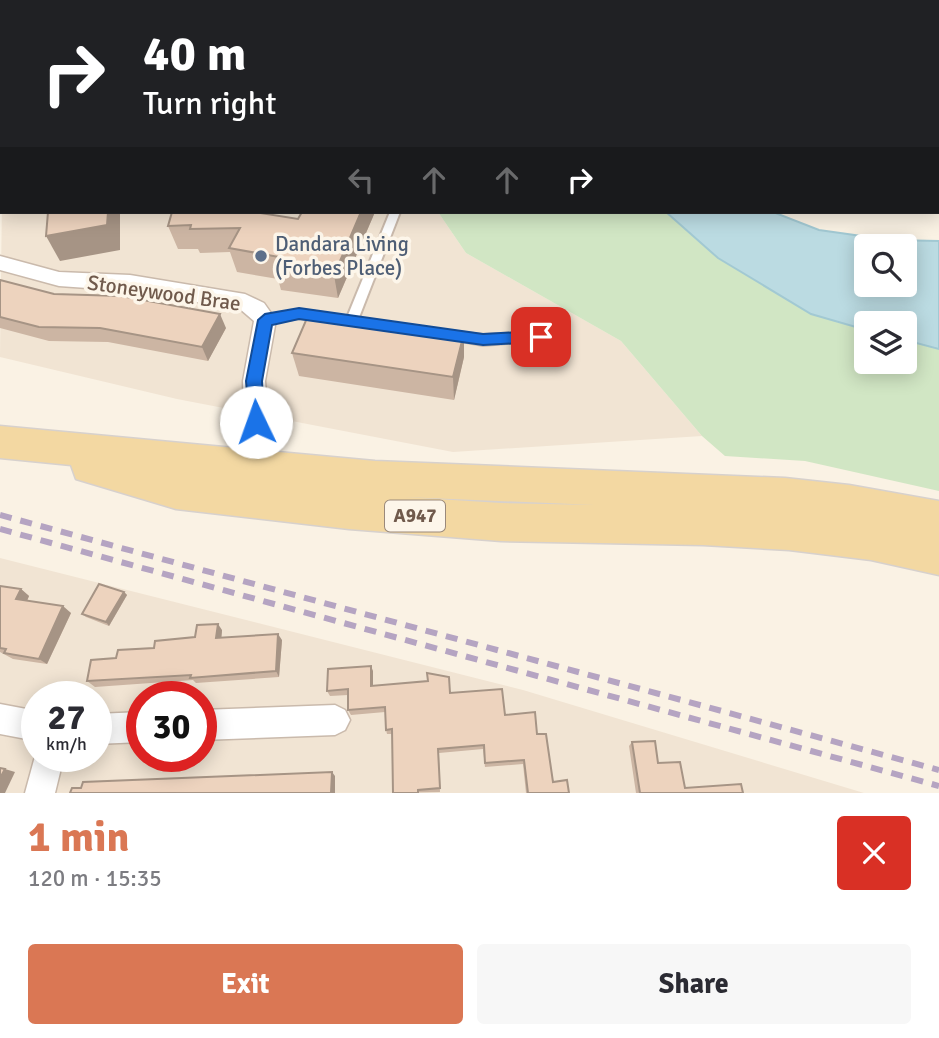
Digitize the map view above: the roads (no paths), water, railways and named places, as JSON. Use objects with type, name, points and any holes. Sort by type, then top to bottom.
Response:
[{"type":"main road","name":"A947","points":[[5,442],[143,482],[375,478],[785,496],[849,503],[939,519]]},
{"type":"main road","name":"A947","points":[[237,482],[349,511],[501,522],[703,526],[789,531],[871,541],[939,555]]},
{"type":"street","name":"Stoneywood Brae","points":[[0,263],[59,278],[130,283],[245,302],[257,309],[265,320],[254,381],[256,422],[237,482]]},
{"type":"street","points":[[0,719],[21,723]]},
{"type":"street","points":[[217,724],[335,720]]},
{"type":"street","points":[[40,793],[45,772]]},
{"type":"lane","points":[[352,320],[394,214]]},
{"type":"lane","points":[[265,320],[299,314],[365,322]]},
{"type":"lane","points":[[431,332],[483,340],[541,337]]},
{"type":"water","points":[[668,214],[778,214],[819,230],[854,235],[854,297],[917,297],[917,241],[939,241],[939,349],[917,343],[917,311],[854,311],[854,327],[811,314],[718,258]]},
{"type":"railway","points":[[0,515],[939,770]]},
{"type":"railway","points":[[0,529],[939,786]]},
{"type":"place","name":"Dandara Living (Forbes Place)","points":[[261,256]]}]
